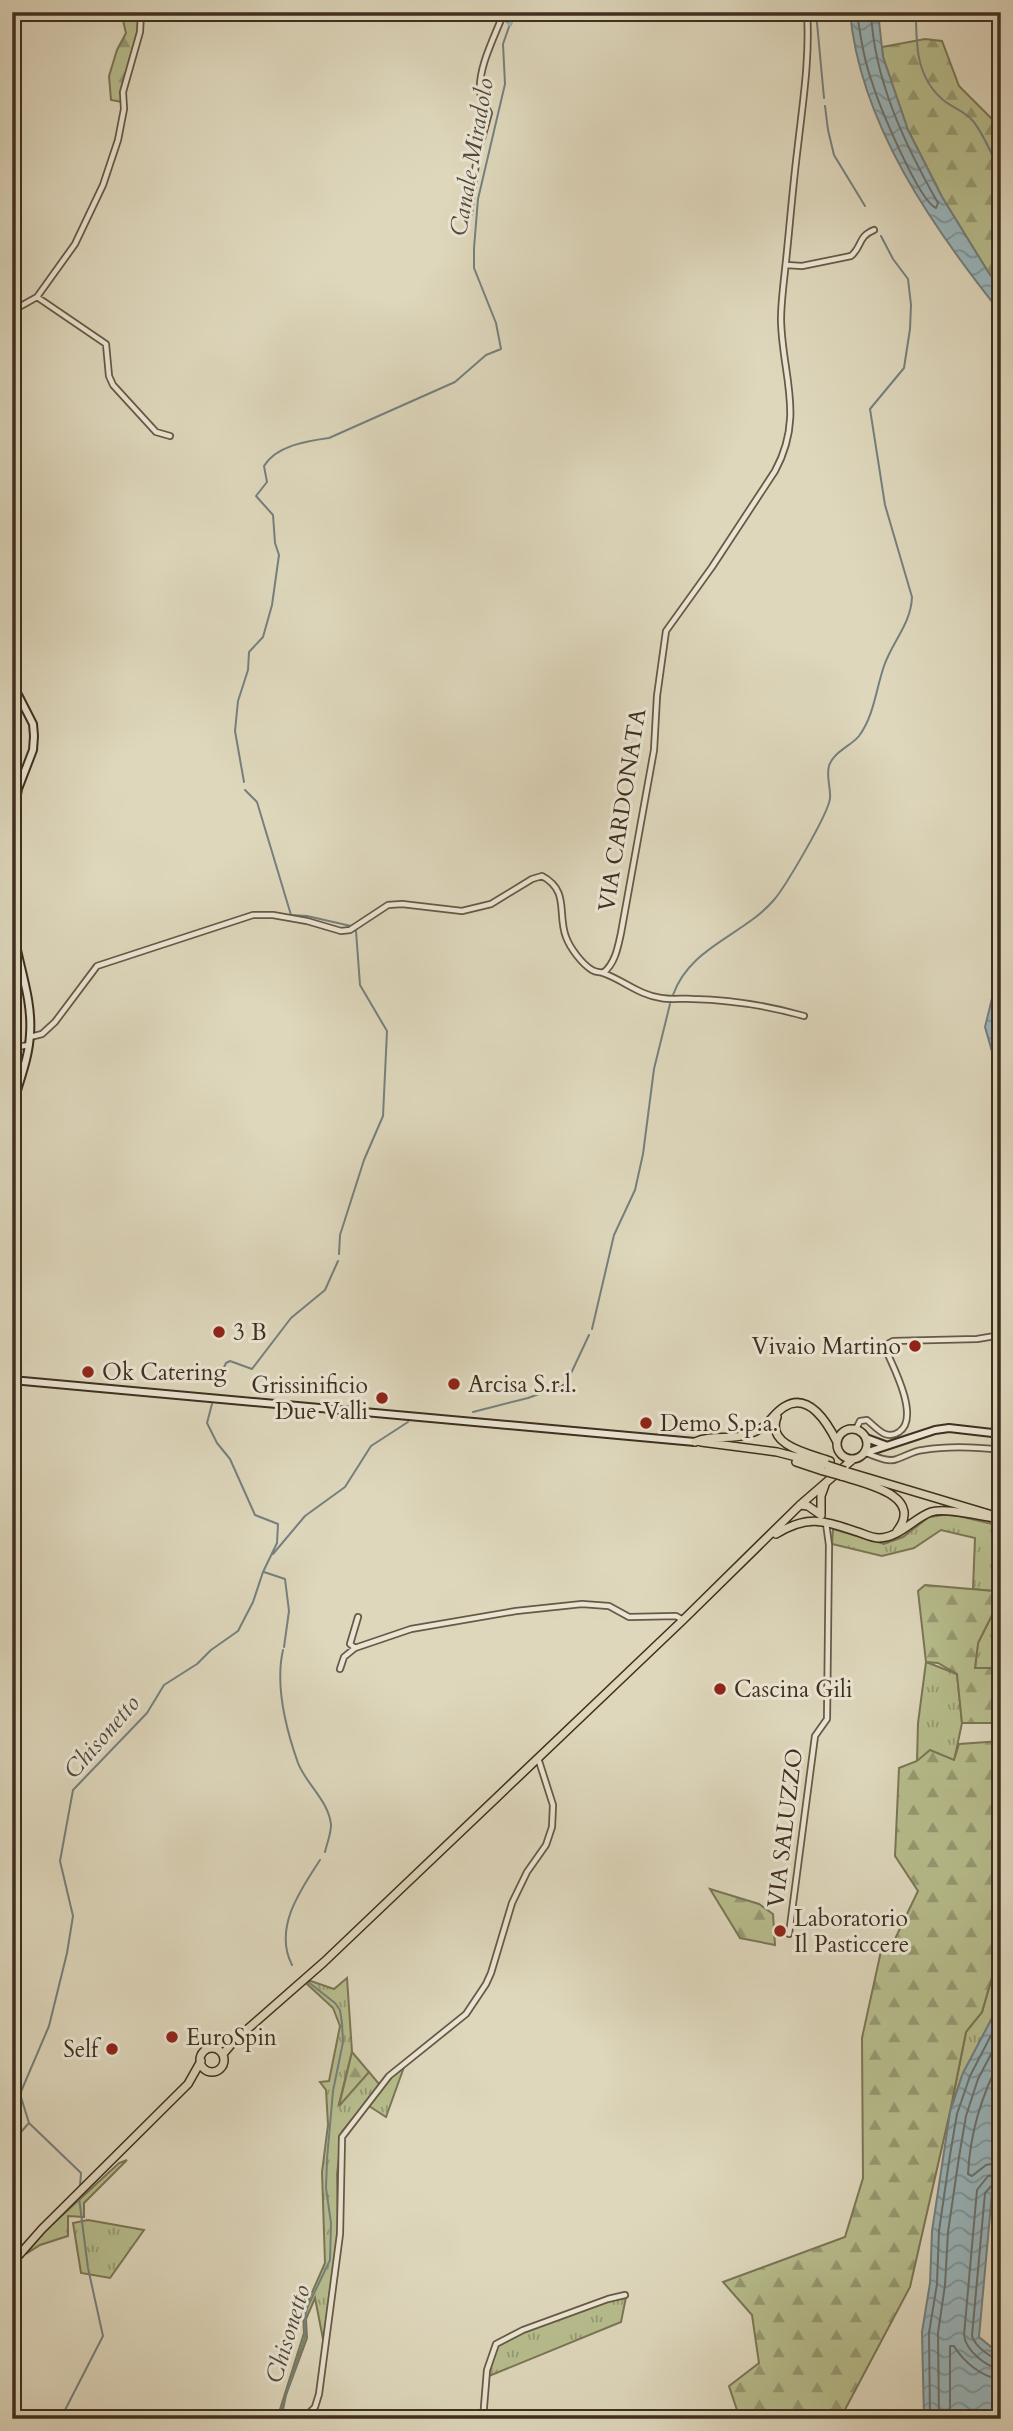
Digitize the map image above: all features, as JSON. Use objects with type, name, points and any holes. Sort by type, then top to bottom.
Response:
[{"type":"main road","points":[[12,2263],[42,2229],[188,2084],[223,2065],[223,2054],[235,2040],[337,1948],[800,1506],[843,1472],[852,1460],[867,1448],[866,1438],[852,1429],[827,1420],[806,1405],[793,1404],[784,1407],[760,1430],[746,1436],[702,1438],[695,1442]]},
{"type":"main road","points":[[778,1413],[775,1431],[781,1440],[827,1466]]},
{"type":"main road","points":[[827,1420],[837,1442],[843,1472]]},
{"type":"main road","points":[[837,1442],[841,1434],[852,1429]]},
{"type":"main road","points":[[695,1442],[777,1452],[827,1466],[895,1495],[903,1508],[904,1516],[895,1534]]},
{"type":"main road","points":[[839,1452],[852,1460]]},
{"type":"main road","points":[[843,1472],[1001,1518]]},
{"type":"main road","points":[[823,1518],[821,1496],[826,1484]]},
{"type":"main road","points":[[800,1506],[808,1506],[823,1518],[877,1538],[895,1534],[924,1515],[942,1510],[1001,1518]]},
{"type":"main road","points":[[800,1506],[809,1520]]},
{"type":"main road","points":[[752,1554],[791,1525],[823,1518]]},
{"type":"main road","points":[[188,2084],[204,2052],[222,2045],[337,1948]]},
{"type":"main road","points":[[214,2048],[223,2054]]},
{"type":"main road","points":[[201,2060],[203,2068],[214,2072]]},
{"type":"street","points":[[12,311],[37,297],[75,244],[103,185],[120,130],[124,109],[123,92],[140,32],[141,12]]},
{"type":"street","name":"VIA CARDONATA","points":[[603,973],[613,960],[621,933],[654,750],[658,687],[666,631],[712,567],[783,456],[792,403],[781,320],[807,69],[807,12]]},
{"type":"street","points":[[469,213],[477,157],[489,113],[480,93],[482,73],[489,46],[495,38],[504,13]]},
{"type":"street","points":[[786,265],[802,266],[851,256],[856,252],[862,237],[874,230]]},
{"type":"street","points":[[37,297],[106,344],[109,376],[113,385],[156,432],[170,436]]},
{"type":"street","points":[[12,683],[33,724],[34,736],[33,750],[18,789],[12,824]]},
{"type":"street","points":[[12,1048],[42,1034],[55,1022],[97,965],[170,941],[264,914],[307,921],[341,931],[350,930],[388,905],[402,904],[462,911],[491,904],[532,878],[542,876],[552,882],[558,891],[563,907],[565,937],[594,971],[660,998],[693,998],[766,1006],[804,1016]]},
{"type":"street","points":[[12,922],[31,1020],[30,1041],[12,1108]]},
{"type":"street","points":[[852,1429],[860,1421],[867,1420],[890,1436],[904,1429],[908,1421],[905,1400],[884,1346],[893,1341],[977,1339],[1001,1335]]},
{"type":"street","points":[[12,1380],[695,1442]]},
{"type":"street","points":[[865,1452],[949,1428],[1001,1434]]},
{"type":"street","points":[[866,1438],[885,1445]]},
{"type":"street","points":[[865,1452],[886,1460],[896,1460],[922,1450],[1001,1450]]},
{"type":"street","name":"VIA SALUZZO","points":[[789,1934],[815,1736],[827,1719],[830,1545],[823,1518]]},
{"type":"street","points":[[340,1669],[344,1657],[355,1648],[411,1629],[516,1611],[582,1604],[609,1606],[629,1617],[676,1616],[683,1620]]},
{"type":"street","points":[[355,1648],[350,1644],[358,1617]]},
{"type":"street","points":[[303,2419],[315,2407],[319,2394],[331,2312],[340,2234],[342,2137],[389,2076],[466,2014],[492,1973],[512,1903],[527,1872],[550,1837],[553,1805],[538,1757]]},
{"type":"street","points":[[483,2419],[489,2360],[496,2344],[523,2330],[625,2295]]},
{"type":"green space","points":[[121,12],[138,12],[138,30],[122,102],[111,100],[109,76],[117,50],[126,33]]},
{"type":"green space","points":[[925,39],[942,41],[959,86],[993,120],[1001,144],[1001,286],[990,275],[942,197],[908,130],[883,57],[882,47]]},
{"type":"green space","points":[[950,1514],[1001,1526],[1001,1668],[975,1669],[978,1643],[993,1613],[993,1591],[973,1589],[975,1538],[941,1530],[914,1548],[882,1556],[832,1544],[833,1529],[884,1544],[903,1537],[929,1517]]},
{"type":"green space","points":[[925,1585],[993,1591],[993,1613],[978,1643],[975,1668],[1001,1668],[1001,1723],[962,1723],[957,1674],[938,1663],[926,1662],[918,1591]]},
{"type":"green space","points":[[926,1662],[957,1674],[962,1723],[954,1761],[917,1761],[918,1723]]},
{"type":"green space","points":[[1001,1741],[1001,1946],[982,2012],[966,2032],[910,2287],[840,2419],[740,2419],[729,2386],[759,2363],[752,2315],[723,2282],[845,2237],[863,2178],[862,2038],[881,1951],[895,1939],[918,1891],[895,1856],[899,1768],[917,1761],[930,1750],[954,1760],[959,1744]]},
{"type":"green space","points":[[710,1889],[759,1904],[773,1914],[775,1945],[740,1938]]},
{"type":"green space","points":[[1001,1946],[1001,2001],[962,2076],[950,2112],[966,2032],[982,2012]]},
{"type":"green space","points":[[347,1978],[352,2052],[339,2104],[369,2072],[380,2085],[342,2132],[337,2174],[338,2235],[324,2344],[315,2298],[306,2319],[307,2338],[286,2395],[281,2419],[277,2419],[304,2333],[303,2313],[325,2263],[322,2172],[328,2125],[326,2090],[320,2082],[329,2081],[340,2026],[333,2008],[306,1983],[311,1981],[334,1989]]},
{"type":"green space","points":[[352,2052],[369,2072],[339,2106]]},
{"type":"green space","points":[[404,2067],[386,2117],[369,2106],[369,2103],[391,2077]]},
{"type":"green space","points":[[127,2160],[84,2203],[84,2217],[68,2216],[68,2236],[40,2245],[26,2254],[43,2233],[119,2163]]},
{"type":"green space","points":[[88,2220],[144,2230],[110,2278],[81,2273],[73,2223]]},
{"type":"green space","points":[[626,2297],[621,2322],[489,2376],[489,2366],[497,2346],[560,2317]]},
{"type":"water","points":[[850,12],[878,12],[883,57],[908,130],[942,197],[990,275],[1001,286],[1001,313],[926,210],[884,134],[868,94],[857,54]]},
{"type":"water","points":[[1001,932],[1001,1083],[985,1027],[998,974]]},
{"type":"water","points":[[1001,2001],[1001,2186],[992,2193],[979,2337],[1001,2355],[1001,2419],[924,2419],[922,2332],[930,2283],[932,2231],[950,2112],[963,2073]]},
{"type":"waterway","name":"Canale Miradolo","points":[[510,24],[513,12]]},
{"type":"waterway","points":[[816,12],[824,98]]},
{"type":"waterway","points":[[916,12],[917,48],[927,80],[942,99],[973,121],[1001,175]]},
{"type":"waterway","name":"Canale Miradolo","points":[[244,782],[235,731],[238,701],[248,670],[249,652],[263,637],[272,605],[279,555],[275,543],[273,515],[256,496],[267,482],[264,466],[284,449],[329,438],[455,382],[486,355],[501,349],[496,323],[474,268],[474,248],[478,199],[505,84],[503,44],[510,24],[504,20]]},
{"type":"waterway","points":[[825,106],[834,155],[865,206]]},
{"type":"waterway","points":[[673,995],[691,965],[747,924],[773,901],[796,867],[828,806],[828,770],[831,761],[856,740],[864,728],[884,666],[911,607],[912,597],[885,505],[870,409],[904,368],[910,329],[908,279],[881,236]]},
{"type":"waterway","points":[[245,790],[257,802],[291,915],[351,926]]},
{"type":"waterway","points":[[339,1254],[340,1235],[364,1160],[383,1116],[387,1031],[360,985],[356,931]]},
{"type":"waterway","points":[[592,1329],[614,1235],[635,1190],[643,1154],[654,1069],[670,1004]]},
{"type":"waterway","points":[[219,1378],[226,1363],[230,1361],[252,1369],[291,1318],[325,1290],[338,1261]]},
{"type":"waterway","points":[[473,1412],[528,1398],[566,1384],[589,1335]]},
{"type":"waterway","name":"Chisonetto","points":[[80,2186],[81,2173],[29,2123],[20,2094],[49,2026],[67,1953],[73,1916],[60,1861],[73,1790],[147,1713],[164,1685],[197,1664],[211,1650],[238,1631],[277,1543],[278,1524],[255,1515],[230,1459],[217,1443],[207,1423],[212,1404]]},
{"type":"waterway","points":[[273,1554],[305,1516],[345,1487],[371,1446],[408,1422]]},
{"type":"waterway","name":"Chisonetto","points":[[264,1572],[285,1579],[289,1611],[284,1647]]},
{"type":"waterway","name":"Chisonetto","points":[[283,1650],[280,1678],[286,1722],[298,1763],[329,1816],[331,1828],[325,1852]]},
{"type":"waterway","name":"Chisonetto","points":[[292,1965],[287,1951],[288,1923],[298,1896],[320,1860]]},
{"type":"waterway","name":"Chisonetto","points":[[278,2419],[305,2337],[308,2306],[330,2260],[327,2159],[333,2091],[343,2042],[342,2023],[340,2010],[335,2003],[307,1981]]},
{"type":"waterway","points":[[12,2134],[21,2132],[28,2124]]},
{"type":"waterway","name":"Chisonetto","points":[[64,2419],[65,2410],[103,2336],[88,2268],[79,2198]]},
{"type":"place","name":"3 B","points":[[219,1332]]},
{"type":"place","name":"Vivaio Martino","points":[[915,1346]]},
{"type":"place","name":"Ok Catering","points":[[88,1372]]},
{"type":"place","name":"Arcisa S.r.l.","points":[[454,1384]]},
{"type":"place","name":"Grissinificio Due Valli","points":[[382,1398]]},
{"type":"place","name":"Demo S.p.a.","points":[[646,1423]]},
{"type":"place","name":"Cascina Gili","points":[[720,1689]]},
{"type":"place","name":"Laboratorio Il Pasticcere","points":[[780,1931]]},
{"type":"place","name":"EuroSpin","points":[[172,2037]]},
{"type":"place","name":"Self","points":[[112,2049]]}]
